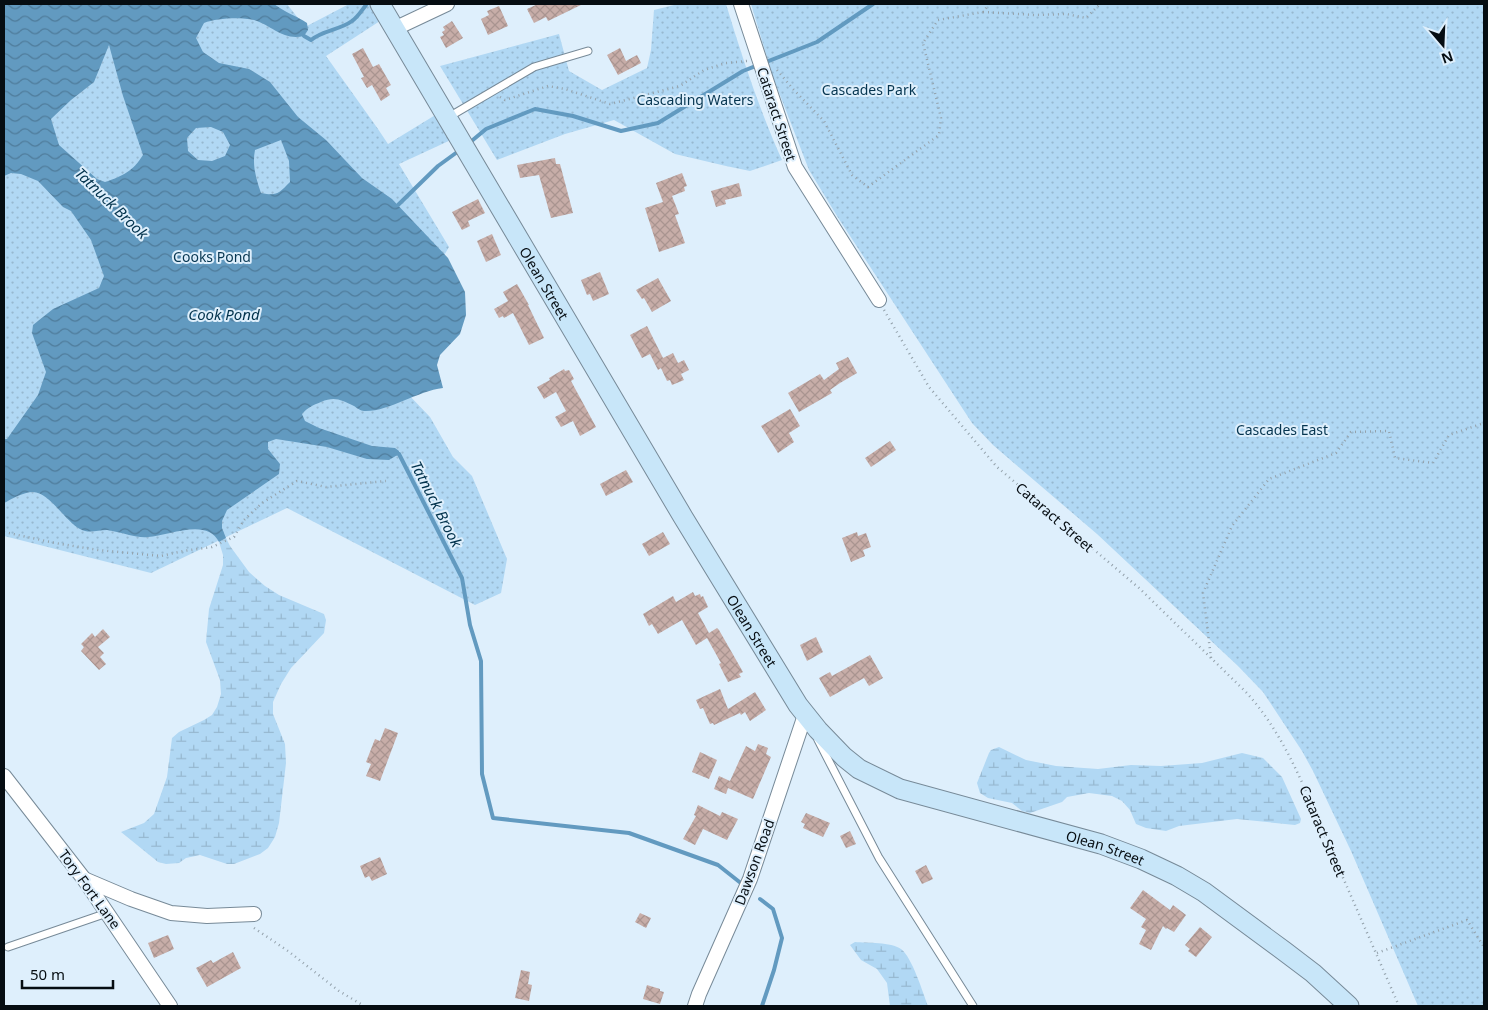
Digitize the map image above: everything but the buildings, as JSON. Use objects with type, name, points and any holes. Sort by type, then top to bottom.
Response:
[{"type":"street","name":"Olean Street","points":[[380,4],[683,517],[785,685],[805,715],[830,744],[851,763],[872,776],[900,789],[1101,844],[1177,876],[1204,892],[1284,951],[1313,973],[1349,1006]]},
{"type":"street","points":[[394,29],[446,4]]},
{"type":"street","name":"Cataract Street","points":[[741,4],[794,167],[879,300]]},
{"type":"street","name":"Dawson Road","points":[[695,1006],[750,879],[805,715]]},
{"type":"street","name":"Tory Fort Lane","points":[[4,776],[84,879],[170,1006]]},
{"type":"street","points":[[84,879],[131,899],[171,913],[252,920]]},
{"type":"lane","points":[[447,118],[534,67],[588,51]]},
{"type":"lane","points":[[805,715],[879,858],[973,1006]]},
{"type":"lane","points":[[8,947],[108,913]]},
{"type":"path","points":[[984,12],[1035,15],[1066,14],[1086,18],[1100,4]]},
{"type":"path","name":"Cataract Street","points":[[879,300],[929,387],[997,467],[1139,588],[1253,700],[1279,738],[1301,780],[1399,1006]]},
{"type":"path","points":[[1211,658],[1204,593],[1232,526],[1268,479],[1336,453],[1351,432],[1389,431],[1395,458],[1434,463],[1449,435],[1484,423]]},
{"type":"path","points":[[4,532],[98,550],[161,556],[212,547],[234,537],[244,520],[262,503],[297,481],[326,487],[386,481]]},
{"type":"path","points":[[252,920],[339,992],[364,1006]]},
{"type":"path","points":[[1376,953],[1467,920],[1484,947]]},
{"type":"green space","name":"Cook Pond","points":[[4,4],[287,4],[305,27],[349,4],[370,4],[380,21],[326,56],[388,144],[437,114],[453,139],[399,164],[449,247],[413,308],[406,392],[430,417],[453,457],[472,476],[507,559],[501,593],[475,605],[287,508],[151,573],[4,536]]},
{"type":"green space","name":"Cascading Waters","points":[[678,4],[726,4],[751,83],[782,160],[750,171],[675,154],[614,120],[565,134],[497,160],[440,66],[559,34],[569,71],[602,90],[647,68],[651,50],[654,10]]},
{"type":"green space","points":[[751,4],[1484,4],[1484,1006],[1418,1006],[1351,851],[1313,771],[1263,692],[1238,666],[1097,534],[993,445],[972,423],[809,170],[773,77]]},
{"type":"green space","points":[[226,538],[249,572],[265,586],[279,595],[324,614],[326,620],[324,633],[291,668],[273,702],[273,714],[285,744],[286,763],[279,823],[275,837],[268,848],[260,854],[234,864],[227,864],[200,855],[186,858],[179,863],[166,864],[158,862],[121,832],[144,823],[154,814],[167,777],[172,738],[179,732],[212,715],[217,707],[221,694],[220,680],[206,642],[209,609],[223,565],[223,555],[219,542]]},
{"type":"green space","points":[[999,747],[1026,760],[1056,766],[1098,769],[1131,765],[1161,766],[1202,763],[1242,753],[1263,758],[1282,777],[1301,819],[1300,823],[1295,825],[1237,819],[1179,826],[1166,831],[1146,828],[1136,824],[1130,810],[1122,801],[1112,796],[1089,793],[1067,797],[1062,802],[1030,813],[1022,811],[1012,803],[988,798],[980,793],[977,783],[989,753],[991,750]]},
{"type":"green space","points":[[855,942],[885,944],[901,949],[913,967],[928,1006],[890,1006],[887,983],[877,969],[861,960],[850,945]]},
{"type":"water","name":"Cook Pond","points":[[4,4],[274,4],[307,23],[308,30],[304,36],[284,35],[254,20],[235,18],[204,23],[196,38],[203,52],[219,63],[249,69],[270,82],[298,117],[326,140],[362,178],[392,199],[448,258],[465,292],[466,315],[460,334],[440,355],[437,365],[443,388],[374,410],[363,411],[338,399],[326,400],[308,408],[302,414],[305,421],[319,428],[372,446],[395,448],[399,451],[399,454],[389,460],[367,459],[327,447],[276,439],[268,442],[268,449],[280,464],[279,474],[227,510],[222,521],[222,528],[226,538],[219,542],[213,535],[197,529],[146,537],[107,530],[90,532],[80,529],[39,493],[29,492],[22,494],[4,503],[4,439],[7,439],[38,395],[46,372],[32,333],[33,325],[53,309],[99,288],[104,276],[91,240],[71,211],[63,207],[38,181],[21,174],[11,173],[4,176]],"holes":[[[109,45],[123,96],[143,155],[127,172],[105,182],[97,179],[59,145],[51,119],[94,82]],[[211,127],[223,132],[230,145],[225,156],[212,161],[198,160],[188,151],[187,138],[196,128]],[[281,140],[289,161],[290,182],[277,193],[261,193],[255,172],[255,150]]]},
{"type":"waterway","points":[[468,144],[486,129],[535,109],[573,116],[621,131],[658,123],[743,71],[817,42],[873,4]]},
{"type":"waterway","points":[[304,36],[311,40],[347,24],[356,18],[366,5]]},
{"type":"waterway","points":[[398,205],[438,166],[460,150]]},
{"type":"waterway","name":"Tatnuck Brook","points":[[395,453],[399,454],[462,578],[470,625],[481,661],[482,774],[493,818],[629,833],[718,865],[742,884]]},
{"type":"waterway","name":"Tatnuck Brook","points":[[760,899],[773,909],[782,938],[762,1006]]},
{"type":"park label","name":"Cascades Park","points":[[869,89]]},
{"type":"park label","name":"Cooks Pond","points":[[212,256]]},
{"type":"park label","name":"Cascades East","points":[[1282,429]]}]
